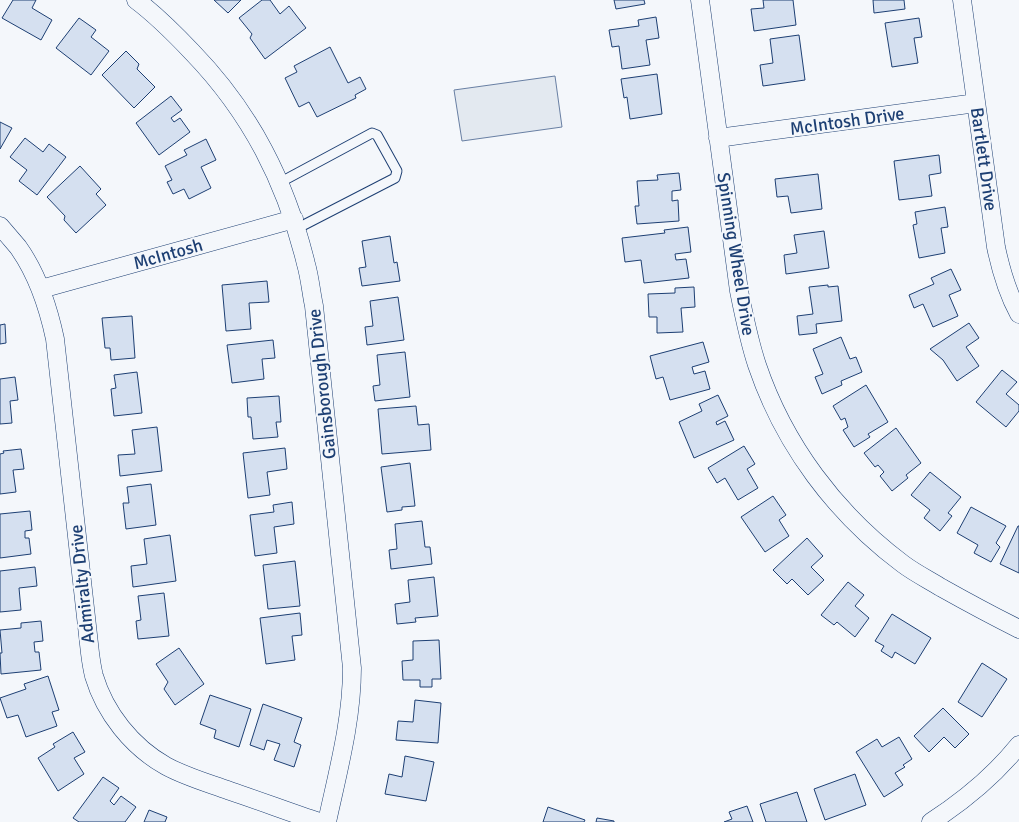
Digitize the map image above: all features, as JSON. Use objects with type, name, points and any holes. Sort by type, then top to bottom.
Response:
[{"type":"street","name":"Gainsborough Drive","points":[[136,0],[171,30],[210,70],[246,118],[261,144],[279,183],[295,224],[307,266],[314,306],[352,668],[349,719],[327,822]]},
{"type":"street","name":"Spinning Wheel Drive","points":[[700,0],[739,291],[748,338],[771,402],[804,461],[827,492],[874,540],[920,576],[1019,629]]},
{"type":"street","name":"Bartlett Drive","points":[[962,0],[996,247],[1002,274],[1019,314]]},
{"type":"street","name":"McIntosh Drive","points":[[718,138],[976,103]]},
{"type":"street","name":"McIntosh","points":[[41,289],[295,224]]},
{"type":"street","name":"Admiralty Drive","points":[[0,226],[32,270],[50,313],[55,339],[90,653],[95,676],[106,704],[118,724],[130,737],[147,753],[166,766],[196,779],[319,822]]},
{"type":"street","points":[[931,822],[955,807],[995,773],[1019,745]]},
{"type":"lane","points":[[279,183],[372,133],[377,135],[397,171],[396,178],[295,224]]},
{"type":"shaded area","points":[[555,76],[562,127],[462,141],[454,90]]},
{"type":"building","points":[[13,0],[36,0],[32,8],[52,20],[41,40],[2,18]]},
{"type":"building","points":[[214,0],[241,0],[228,13]]},
{"type":"building","points":[[262,0],[270,0],[280,14],[289,6],[306,28],[265,59],[250,38],[252,34],[239,18]]},
{"type":"building","points":[[614,0],[644,0],[645,4],[616,9]]},
{"type":"building","points":[[763,0],[793,0],[796,25],[754,31],[751,9],[764,8]]},
{"type":"building","points":[[873,0],[904,0],[905,9],[874,13]]},
{"type":"building","points":[[656,17],[659,38],[646,40],[650,65],[622,69],[619,46],[612,47],[609,30],[639,26],[638,20]]},
{"type":"building","points":[[79,18],[96,30],[91,37],[109,51],[91,75],[56,48]]},
{"type":"building","points":[[919,18],[922,37],[914,38],[918,63],[892,67],[885,23]]},
{"type":"building","points":[[799,35],[805,80],[763,86],[760,65],[773,63],[770,39]]},
{"type":"building","points":[[330,47],[348,83],[360,77],[366,89],[355,95],[356,98],[317,117],[309,102],[299,107],[285,78],[297,72],[294,66]]},
{"type":"building","points":[[126,51],[139,64],[137,69],[155,87],[134,108],[102,75]]},
{"type":"building","points":[[657,74],[662,114],[630,119],[627,97],[624,98],[621,79]]},
{"type":"building","points":[[171,96],[182,110],[171,118],[174,122],[180,118],[190,132],[159,155],[136,123]]},
{"type":"building","points":[[0,122],[12,128],[0,149]]},
{"type":"building","points":[[25,138],[43,152],[49,144],[66,157],[37,195],[19,181],[27,170],[10,157]]},
{"type":"building","points":[[206,139],[216,160],[201,167],[211,188],[189,199],[184,189],[173,194],[167,182],[172,180],[165,166],[187,155],[184,150]]},
{"type":"building","points":[[939,155],[941,173],[929,175],[932,196],[899,200],[894,161]]},
{"type":"building","points":[[80,166],[101,189],[96,194],[106,205],[76,233],[64,220],[65,216],[47,197]]},
{"type":"building","points":[[679,173],[681,190],[672,191],[672,201],[678,200],[679,221],[637,224],[635,206],[639,206],[637,181],[658,180],[657,175]]},
{"type":"building","points":[[818,174],[822,209],[791,213],[788,196],[777,197],[775,179]]},
{"type":"building","points":[[945,207],[948,227],[941,228],[945,253],[919,258],[913,225],[917,224],[915,212]]},
{"type":"building","points":[[688,227],[691,252],[675,254],[676,260],[686,259],[689,278],[644,283],[641,260],[625,262],[622,238],[665,233],[664,230]]},
{"type":"building","points":[[824,231],[829,268],[786,274],[784,255],[797,253],[794,235]]},
{"type":"building","points":[[390,236],[394,263],[397,262],[400,281],[362,286],[359,268],[366,267],[362,241]]},
{"type":"building","points":[[951,269],[961,290],[949,295],[958,316],[933,327],[923,304],[914,308],[909,295],[934,284],[931,278]]},
{"type":"building","points":[[267,281],[269,302],[249,303],[251,329],[226,331],[222,285]]},
{"type":"building","points":[[828,285],[828,287],[838,286],[842,321],[816,324],[817,333],[799,335],[797,316],[813,314],[809,287]]},
{"type":"building","points":[[694,287],[695,307],[681,308],[683,332],[657,333],[657,317],[649,317],[648,294],[675,293],[675,288]]},
{"type":"building","points":[[398,297],[404,340],[367,345],[365,327],[373,326],[370,301]]},
{"type":"building","points":[[132,316],[135,358],[111,360],[110,348],[105,348],[102,318]]},
{"type":"building","points":[[969,323],[979,338],[966,347],[979,366],[957,381],[943,360],[930,349]]},
{"type":"building","points":[[5,324],[6,343],[0,344],[0,325]]},
{"type":"building","points":[[841,337],[850,359],[856,357],[862,372],[841,381],[842,385],[822,394],[815,377],[823,374],[813,349]]},
{"type":"building","points":[[273,340],[275,358],[262,359],[264,379],[232,383],[227,345]]},
{"type":"building","points":[[703,342],[709,362],[692,367],[694,374],[705,371],[710,389],[670,400],[663,377],[656,379],[650,356]]},
{"type":"building","points":[[405,352],[410,397],[375,401],[373,386],[380,385],[377,355]]},
{"type":"building","points":[[1002,370],[1017,382],[1006,394],[1019,405],[1019,411],[1006,427],[976,402]]},
{"type":"building","points":[[137,372],[142,413],[114,416],[111,389],[116,388],[114,375]]},
{"type":"building","points":[[15,377],[18,400],[10,401],[12,423],[0,424],[0,379]]},
{"type":"building","points":[[866,385],[888,422],[868,434],[870,437],[854,447],[843,430],[848,427],[845,418],[841,420],[833,406]]},
{"type":"building","points":[[718,395],[728,416],[716,422],[717,425],[725,421],[734,440],[694,458],[679,422],[702,411],[699,404]]},
{"type":"building","points":[[279,396],[281,422],[276,422],[278,437],[253,439],[251,417],[248,417],[247,398]]},
{"type":"building","points":[[416,406],[418,425],[429,424],[431,450],[382,454],[378,409]]},
{"type":"building","points":[[157,427],[162,471],[120,476],[118,455],[135,454],[132,430]]},
{"type":"building","points":[[896,428],[921,463],[906,475],[908,478],[892,491],[880,476],[884,472],[878,465],[875,467],[864,453]]},
{"type":"building","points":[[744,446],[755,464],[747,469],[758,488],[738,500],[725,478],[717,483],[708,468]]},
{"type":"building","points":[[285,448],[287,469],[267,472],[270,495],[248,498],[243,453]]},
{"type":"building","points":[[21,449],[24,469],[13,470],[16,492],[0,494],[0,454],[4,453],[3,451]]},
{"type":"building","points":[[410,463],[415,506],[402,507],[402,510],[387,512],[381,467]]},
{"type":"building","points":[[930,472],[961,497],[948,513],[952,516],[940,531],[924,518],[930,510],[911,495]]},
{"type":"building","points":[[151,484],[156,525],[126,529],[123,503],[129,503],[127,487]]},
{"type":"building","points":[[773,496],[786,515],[779,520],[789,536],[765,552],[741,517]]},
{"type":"building","points":[[292,502],[294,524],[274,527],[277,553],[255,556],[250,515],[274,512],[273,505]]},
{"type":"building","points":[[971,507],[1006,526],[996,543],[1000,547],[991,562],[974,553],[978,545],[957,533]]},
{"type":"building","points":[[30,511],[32,530],[25,531],[25,538],[29,538],[31,554],[0,558],[0,514]]},
{"type":"building","points":[[422,521],[425,547],[430,547],[432,564],[391,569],[389,550],[397,549],[395,524]]},
{"type":"building","points":[[1019,526],[1019,573],[1000,564]]},
{"type":"building","points":[[170,535],[176,581],[133,587],[131,566],[147,564],[144,539]]},
{"type":"building","points":[[807,538],[823,556],[811,567],[824,580],[808,595],[792,579],[787,584],[773,570]]},
{"type":"building","points":[[295,561],[300,606],[268,609],[263,565]]},
{"type":"building","points":[[35,567],[37,586],[19,588],[21,610],[0,612],[0,571]]},
{"type":"building","points":[[434,577],[438,616],[415,618],[416,622],[397,624],[395,604],[410,602],[408,580]]},
{"type":"building","points":[[848,582],[864,595],[855,606],[869,618],[855,637],[837,622],[834,625],[821,615]]},
{"type":"building","points":[[164,593],[169,636],[138,639],[136,621],[141,620],[138,596]]},
{"type":"building","points":[[300,613],[302,635],[292,636],[295,660],[266,664],[260,618]]},
{"type":"building","points":[[892,614],[931,638],[915,664],[895,652],[892,658],[881,651],[884,646],[875,641]]},
{"type":"building","points":[[41,621],[43,641],[34,642],[35,652],[39,652],[41,670],[1,674],[0,630],[21,628],[21,623]]},
{"type":"building","points":[[439,640],[441,679],[432,679],[432,687],[420,687],[420,680],[403,680],[402,661],[413,660],[413,641]]},
{"type":"building","points":[[179,648],[204,684],[175,705],[164,689],[168,682],[156,664]]},
{"type":"building","points":[[982,663],[1007,679],[982,717],[958,702]]},
{"type":"building","points":[[48,676],[59,710],[52,712],[57,726],[26,737],[18,715],[7,718],[0,698],[26,689],[24,684]]},
{"type":"building","points":[[210,695],[251,709],[239,747],[214,738],[216,730],[200,724]]},
{"type":"building","points":[[415,700],[441,703],[438,743],[396,740],[398,721],[413,722]]},
{"type":"building","points":[[263,704],[302,718],[294,742],[301,745],[294,767],[274,760],[280,744],[267,740],[264,750],[250,745]]},
{"type":"building","points":[[943,708],[969,734],[955,748],[944,737],[929,752],[914,736]]},
{"type":"building","points":[[73,732],[85,752],[74,758],[84,774],[58,791],[38,758],[55,747],[53,744]]},
{"type":"building","points":[[899,737],[912,759],[903,765],[905,767],[895,773],[903,785],[884,797],[856,752],[877,739],[882,747]]},
{"type":"building","points":[[405,756],[434,762],[426,801],[385,794],[389,774],[402,777]]},
{"type":"building","points":[[855,774],[866,805],[825,820],[814,789]]},
{"type":"building","points":[[103,777],[119,788],[110,801],[114,805],[121,796],[136,807],[125,822],[79,822],[73,818]]},
{"type":"building","points":[[797,792],[807,822],[766,822],[760,804]]},
{"type":"building","points":[[747,806],[753,822],[724,822],[732,819],[729,812]]},
{"type":"building","points":[[548,807],[585,820],[584,822],[543,822]]},
{"type":"building","points":[[149,810],[167,817],[165,822],[144,822]]},
{"type":"building","points":[[597,818],[614,821],[614,822],[596,822]]}]
